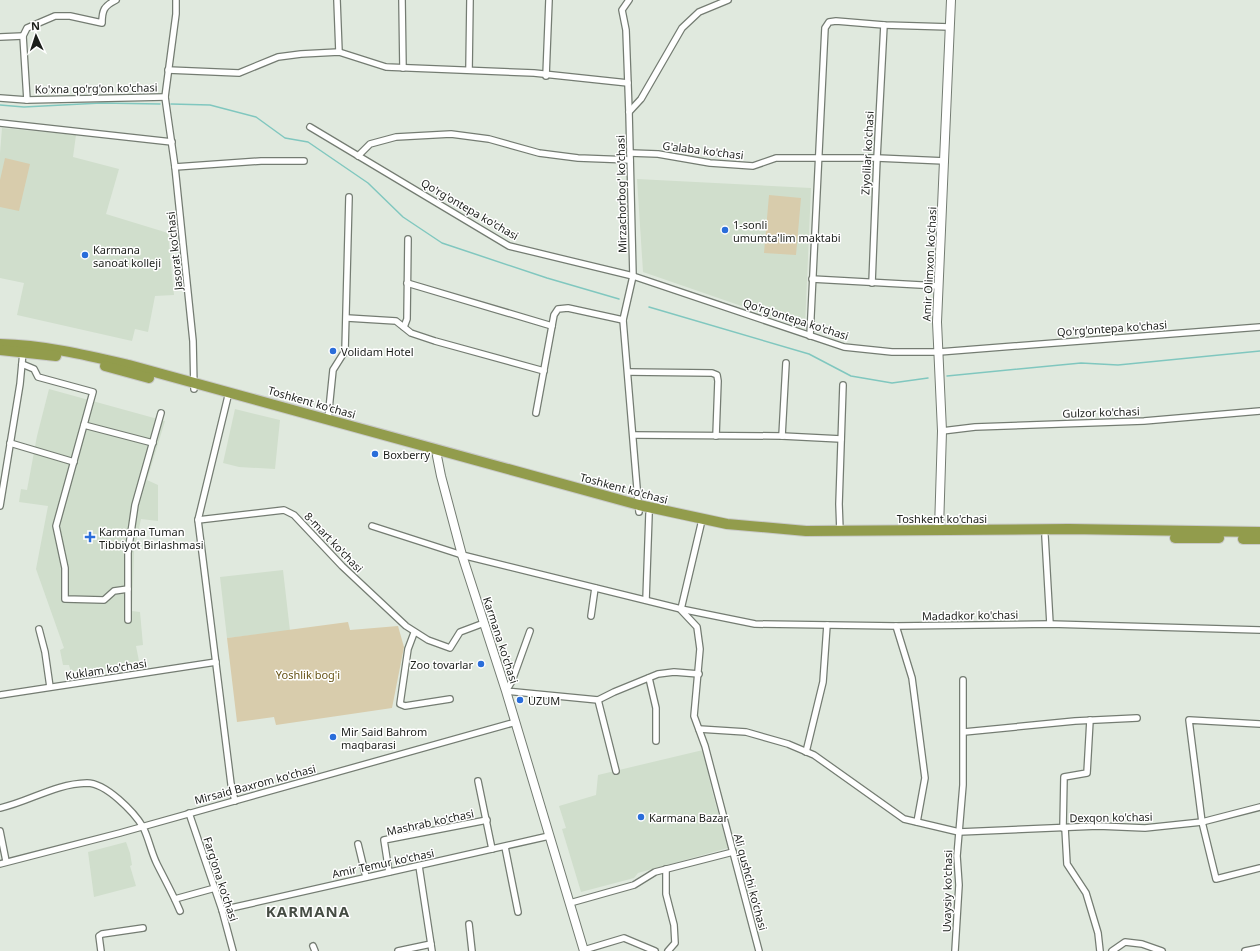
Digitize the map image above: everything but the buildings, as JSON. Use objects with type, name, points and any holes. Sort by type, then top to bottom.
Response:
[{"type":"highway","name":"Toshkent ko'chasi","points":[[0,344],[23,344],[59,349],[642,510],[751,533],[806,536],[1069,529],[1260,532]]},
{"type":"highway","name":"Toshkent ko'chasi","points":[[0,350],[54,355],[194,386]]},
{"type":"highway","name":"Toshkent ko'chasi","points":[[228,395],[328,419],[438,453]]},
{"type":"highway","name":"Toshkent ko'chasi","points":[[701,523],[806,531],[1260,539]]},
{"type":"street","points":[[0,37],[23,36],[27,28],[55,16],[70,16],[102,23],[102,11],[106,5],[116,0]]},
{"type":"street","name":"Jasorat ko'chasi","points":[[176,0],[176,14],[165,97],[175,167],[193,341],[194,386]]},
{"type":"street","points":[[337,0],[339,52]]},
{"type":"street","points":[[402,0],[403,68]]},
{"type":"street","points":[[469,70],[470,0]]},
{"type":"street","points":[[546,76],[549,0]]},
{"type":"street","name":"Mirzachorbog' ko'chasi","points":[[630,0],[622,10],[626,30],[633,276],[623,320],[642,510],[646,600]]},
{"type":"street","points":[[629,112],[641,100],[682,28],[698,12],[728,0]]},
{"type":"street","name":"Amir Olimxon ko'chasi","points":[[939,533],[942,431],[937,322],[951,0]]},
{"type":"street","points":[[810,336],[812,279],[820,158],[825,28],[829,22],[836,21],[884,25],[950,27]]},
{"type":"street","name":"Ziyolilar ko'chasi","points":[[872,283],[876,158],[884,25]]},
{"type":"street","name":"Ko'xna qo'rg'on ko'chasi","points":[[23,36],[27,100]]},
{"type":"street","points":[[168,70],[239,73],[278,57],[339,52],[355,55],[386,67],[469,70],[628,83]]},
{"type":"street","name":"Ko'xna qo'rg'on ko'chasi","points":[[0,98],[27,100],[165,97]]},
{"type":"street","points":[[0,123],[172,142]]},
{"type":"street","name":"Qo'rg'ontepa ko'chasi","points":[[310,127],[509,246],[633,276],[844,347],[892,352],[939,352],[1260,327]]},
{"type":"street","points":[[358,156],[370,144],[396,137],[451,134],[489,139],[539,153],[578,158],[630,160]]},
{"type":"street","name":"G'alaba ko'chasi","points":[[630,153],[682,158],[710,163],[753,166],[776,158],[876,158],[945,161]]},
{"type":"street","points":[[175,167],[262,161],[304,161]]},
{"type":"street","points":[[328,419],[333,370],[345,351],[349,197]]},
{"type":"street","points":[[404,327],[407,319],[408,239]]},
{"type":"street","points":[[812,279],[939,286]]},
{"type":"street","points":[[407,283],[552,326]]},
{"type":"street","points":[[536,413],[554,315],[558,309],[563,308],[623,320]]},
{"type":"street","points":[[347,318],[396,321],[411,333],[434,341],[544,371]]},
{"type":"street","points":[[0,506],[23,352]]},
{"type":"street","points":[[782,436],[786,363]]},
{"type":"street","points":[[22,364],[34,369],[38,377],[93,392],[56,526],[65,568],[65,599],[104,600],[114,591],[128,589]]},
{"type":"street","points":[[628,372],[712,373],[717,375],[716,436]]},
{"type":"street","points":[[840,531],[839,504],[843,385]]},
{"type":"street","points":[[228,395],[198,520],[235,801]]},
{"type":"street","name":"Gulzor ko'chasi","points":[[942,431],[975,427],[1144,421],[1260,411]]},
{"type":"street","points":[[128,620],[128,552],[135,505],[161,413]]},
{"type":"street","points":[[84,425],[153,442]]},
{"type":"street","points":[[634,435],[782,436],[841,439]]},
{"type":"street","points":[[10,442],[74,462]]},
{"type":"street","name":"Karmana ko'chasi","points":[[438,453],[462,555],[516,722],[584,951]]},
{"type":"street","name":"8-mart ko'chasi","points":[[198,520],[284,510],[294,515],[342,566],[414,633],[450,648],[453,646],[460,632],[484,623]]},
{"type":"street","points":[[681,609],[701,523]]},
{"type":"street","name":"Madadkor ko'chasi","points":[[372,526],[462,555],[681,609],[755,624],[896,626],[1050,624],[1260,630]]},
{"type":"street","points":[[1045,536],[1050,624]]},
{"type":"street","points":[[591,616],[595,588]]},
{"type":"street","name":"Ali qushchi ko'chasi","points":[[681,609],[697,627],[700,649],[699,674],[694,716],[699,729],[759,951]]},
{"type":"street","points":[[806,752],[823,682],[827,625]]},
{"type":"street","points":[[896,626],[912,678],[926,778],[916,822]]},
{"type":"street","points":[[39,629],[45,652],[50,687]]},
{"type":"street","points":[[530,631],[512,681],[506,691],[598,700],[649,678],[674,672],[699,674]]},
{"type":"street","points":[[414,633],[408,649],[400,704],[405,706],[450,699]]},
{"type":"street","name":"Kuklam ko'chasi","points":[[0,695],[216,662]]},
{"type":"street","points":[[649,678],[656,708],[656,741]]},
{"type":"street","name":"Uvaysiy ko'chasi","points":[[955,951],[959,885],[956,856],[959,832],[964,732],[963,680]]},
{"type":"street","points":[[598,700],[616,771]]},
{"type":"street","points":[[964,732],[1090,720],[1137,718]]},
{"type":"street","points":[[1090,720],[1087,773],[1064,777],[1064,828],[1067,864],[1086,893],[1098,934],[1100,951]]},
{"type":"street","points":[[1260,724],[1189,720],[1202,822],[1216,879],[1260,868]]},
{"type":"street","name":"Mirsaid Baxrom ko'chasi","points":[[0,864],[6,861],[142,827],[516,722]]},
{"type":"street","name":"Dexqon ko'chasi","points":[[699,729],[746,732],[806,752],[832,767],[904,819],[959,832],[1098,826],[1145,828],[1202,822],[1260,807]]},
{"type":"street","points":[[478,781],[492,850]]},
{"type":"street","points":[[0,808],[11,806],[53,788],[89,783],[110,791],[127,807],[142,827],[157,864],[180,911]]},
{"type":"street","name":"Farg'ona ko'chasi","points":[[189,813],[215,888],[234,951]]},
{"type":"street","name":"Mashrab ko'chasi","points":[[389,872],[384,840],[487,820]]},
{"type":"street","points":[[0,831],[6,861]]},
{"type":"street","name":"Amir Temur ko'chasi","points":[[222,910],[549,836]]},
{"type":"street","points":[[358,844],[366,877]]},
{"type":"street","points":[[505,847],[518,912]]},
{"type":"street","points":[[570,903],[634,885],[655,872],[733,852]]},
{"type":"street","points":[[419,866],[432,951]]},
{"type":"street","points":[[666,869],[666,894],[674,925],[675,942],[668,951]]},
{"type":"street","points":[[175,899],[215,888]]},
{"type":"street","points":[[469,924],[472,951]]},
{"type":"street","points":[[101,951],[99,936],[102,934],[143,928]]},
{"type":"street","points":[[584,951],[624,938],[655,951]]},
{"type":"street","points":[[1112,951],[1125,942],[1142,944],[1162,951]]},
{"type":"street","points":[[398,951],[431,944]]},
{"type":"street","points":[[1245,951],[1260,948]]},
{"type":"shaded area","name":"Karmana sanoat kolleji","points":[[2,128],[76,135],[73,157],[119,169],[106,214],[168,233],[174,295],[155,296],[148,332],[135,329],[132,341],[17,315],[24,283],[0,278],[0,153]]},
{"type":"shaded area","name":"1-sonli umumta'lim maktabi","points":[[637,179],[811,188],[805,328],[643,272]]},
{"type":"shaded area","name":"Karmana Tuman Tibbiyot Birlashmasi","points":[[49,389],[165,421],[147,480],[158,485],[158,521],[141,519],[134,552],[132,611],[140,612],[143,645],[136,646],[139,661],[72,676],[69,665],[63,665],[60,650],[64,648],[36,569],[48,506],[19,502],[21,489],[27,490],[37,436]]},
{"type":"shaded area","points":[[235,409],[280,420],[275,469],[239,467],[223,463]]},
{"type":"shaded area","points":[[283,570],[290,631],[227,638],[220,577]]},
{"type":"shaded area","name":"Karmana Bazar","points":[[703,750],[712,791],[728,848],[638,873],[634,878],[581,892],[562,829],[566,828],[559,806],[596,795],[598,775]]},
{"type":"shaded area","points":[[126,842],[130,853],[132,865],[130,866],[136,886],[94,897],[88,852]]},
{"type":"green space","points":[[5,158],[30,164],[19,211],[0,207],[0,180]]},
{"type":"green space","points":[[769,195],[801,198],[796,255],[764,253]]},
{"type":"green space","name":"Yoshlik bog'i","points":[[348,622],[350,630],[398,626],[404,647],[392,708],[276,725],[274,717],[237,722],[227,638]]},
{"type":"waterway","points":[[0,105],[24,107],[101,103],[160,104]]},
{"type":"waterway","points":[[171,104],[210,105],[256,117],[285,138],[308,142],[368,183],[403,217],[442,243],[547,278],[619,299]]},
{"type":"waterway","points":[[649,307],[809,354],[851,376],[892,383],[928,378]]},
{"type":"waterway","points":[[947,376],[1081,363],[1118,365],[1260,351]]},
{"type":"place","name":"1-sonli umumta'lim maktabi","points":[[725,230]]},
{"type":"place","name":"Karmana sanoat kolleji","points":[[85,255]]},
{"type":"place","name":"Volidam Hotel","points":[[333,351]]},
{"type":"place","name":"Boxberry","points":[[375,454]]},
{"type":"place","name":"Karmana Tuman Tibbiyot Birlashmasi","points":[[90,537]]},
{"type":"place","name":"Zoo tovarlar","points":[[481,664]]},
{"type":"place","name":"UZUM","points":[[520,700]]},
{"type":"place","name":"Mir Said Bahrom maqbarasi","points":[[333,737]]},
{"type":"place","name":"Karmana Bazar","points":[[641,817]]},
{"type":"district","name":"KARMANA","points":[[308,911]]}]
